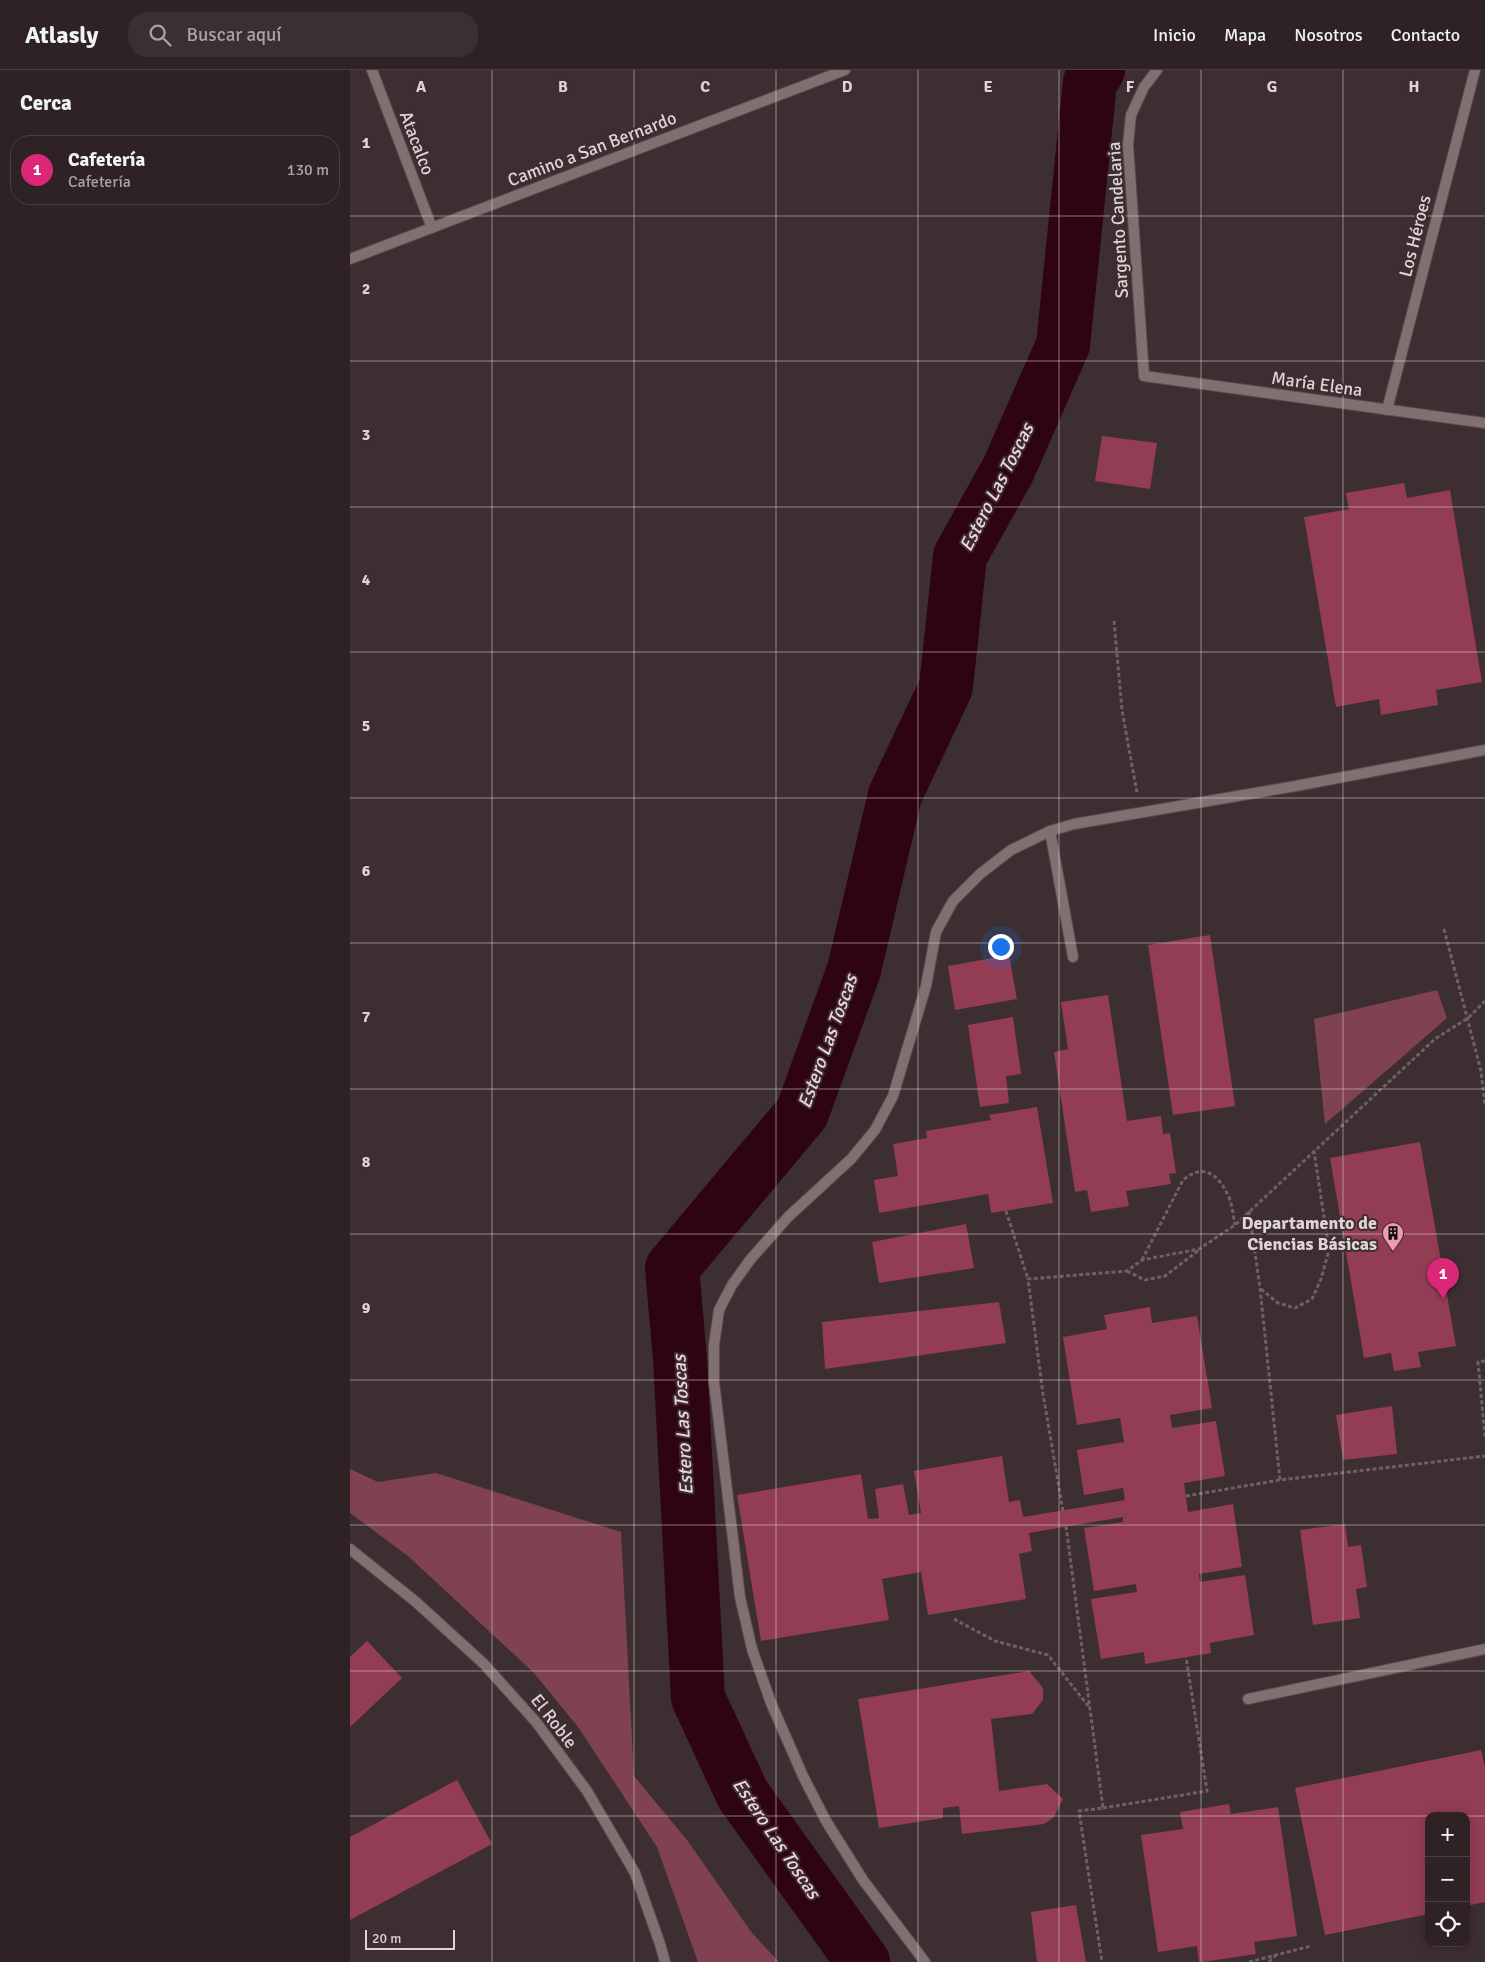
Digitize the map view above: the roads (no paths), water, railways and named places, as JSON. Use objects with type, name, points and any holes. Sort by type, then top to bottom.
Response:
[{"type":"street","name":"Atacalco","points":[[372,70],[432,228]]},
{"type":"street","name":"Camino a San Bernardo","points":[[350,259],[820,74],[845,70]]},
{"type":"street","name":"Sargento Candelaria","points":[[1144,376],[1128,145],[1131,115],[1144,87],[1157,70]]},
{"type":"street","name":"Los Héroes","points":[[1387,410],[1475,70]]},
{"type":"street","name":"María Elena","points":[[1144,376],[1485,423]]},
{"type":"street","points":[[925,1962],[863,1880],[826,1821],[803,1776],[771,1703],[752,1649],[740,1597],[714,1382],[714,1345],[719,1310],[732,1285],[750,1260],[788,1217],[851,1159],[875,1130],[893,1096],[926,986],[936,932],[953,901],[980,874],[1011,850],[1050,831],[1074,824],[1485,750]]},
{"type":"street","points":[[1050,831],[1073,957]]},
{"type":"street","name":"El Roble","points":[[350,1549],[416,1602],[478,1658],[536,1722],[587,1791],[635,1873],[665,1962]]},
{"type":"street","points":[[1248,1699],[1485,1649]]},
{"type":"waterway","name":"Estero Las Toscas","points":[[863,1962],[743,1795],[698,1698],[680,1359],[672,1268],[802,1113],[854,970],[895,795],[946,687],[960,556],[1008,470],[1063,345],[1090,82],[1098,70]]},
{"type":"place","name":"Departamento de Ciencias Básicas","points":[[1393,1252]]},
{"type":"place","name":"Cafetería","points":[[1443,1299]]}]
